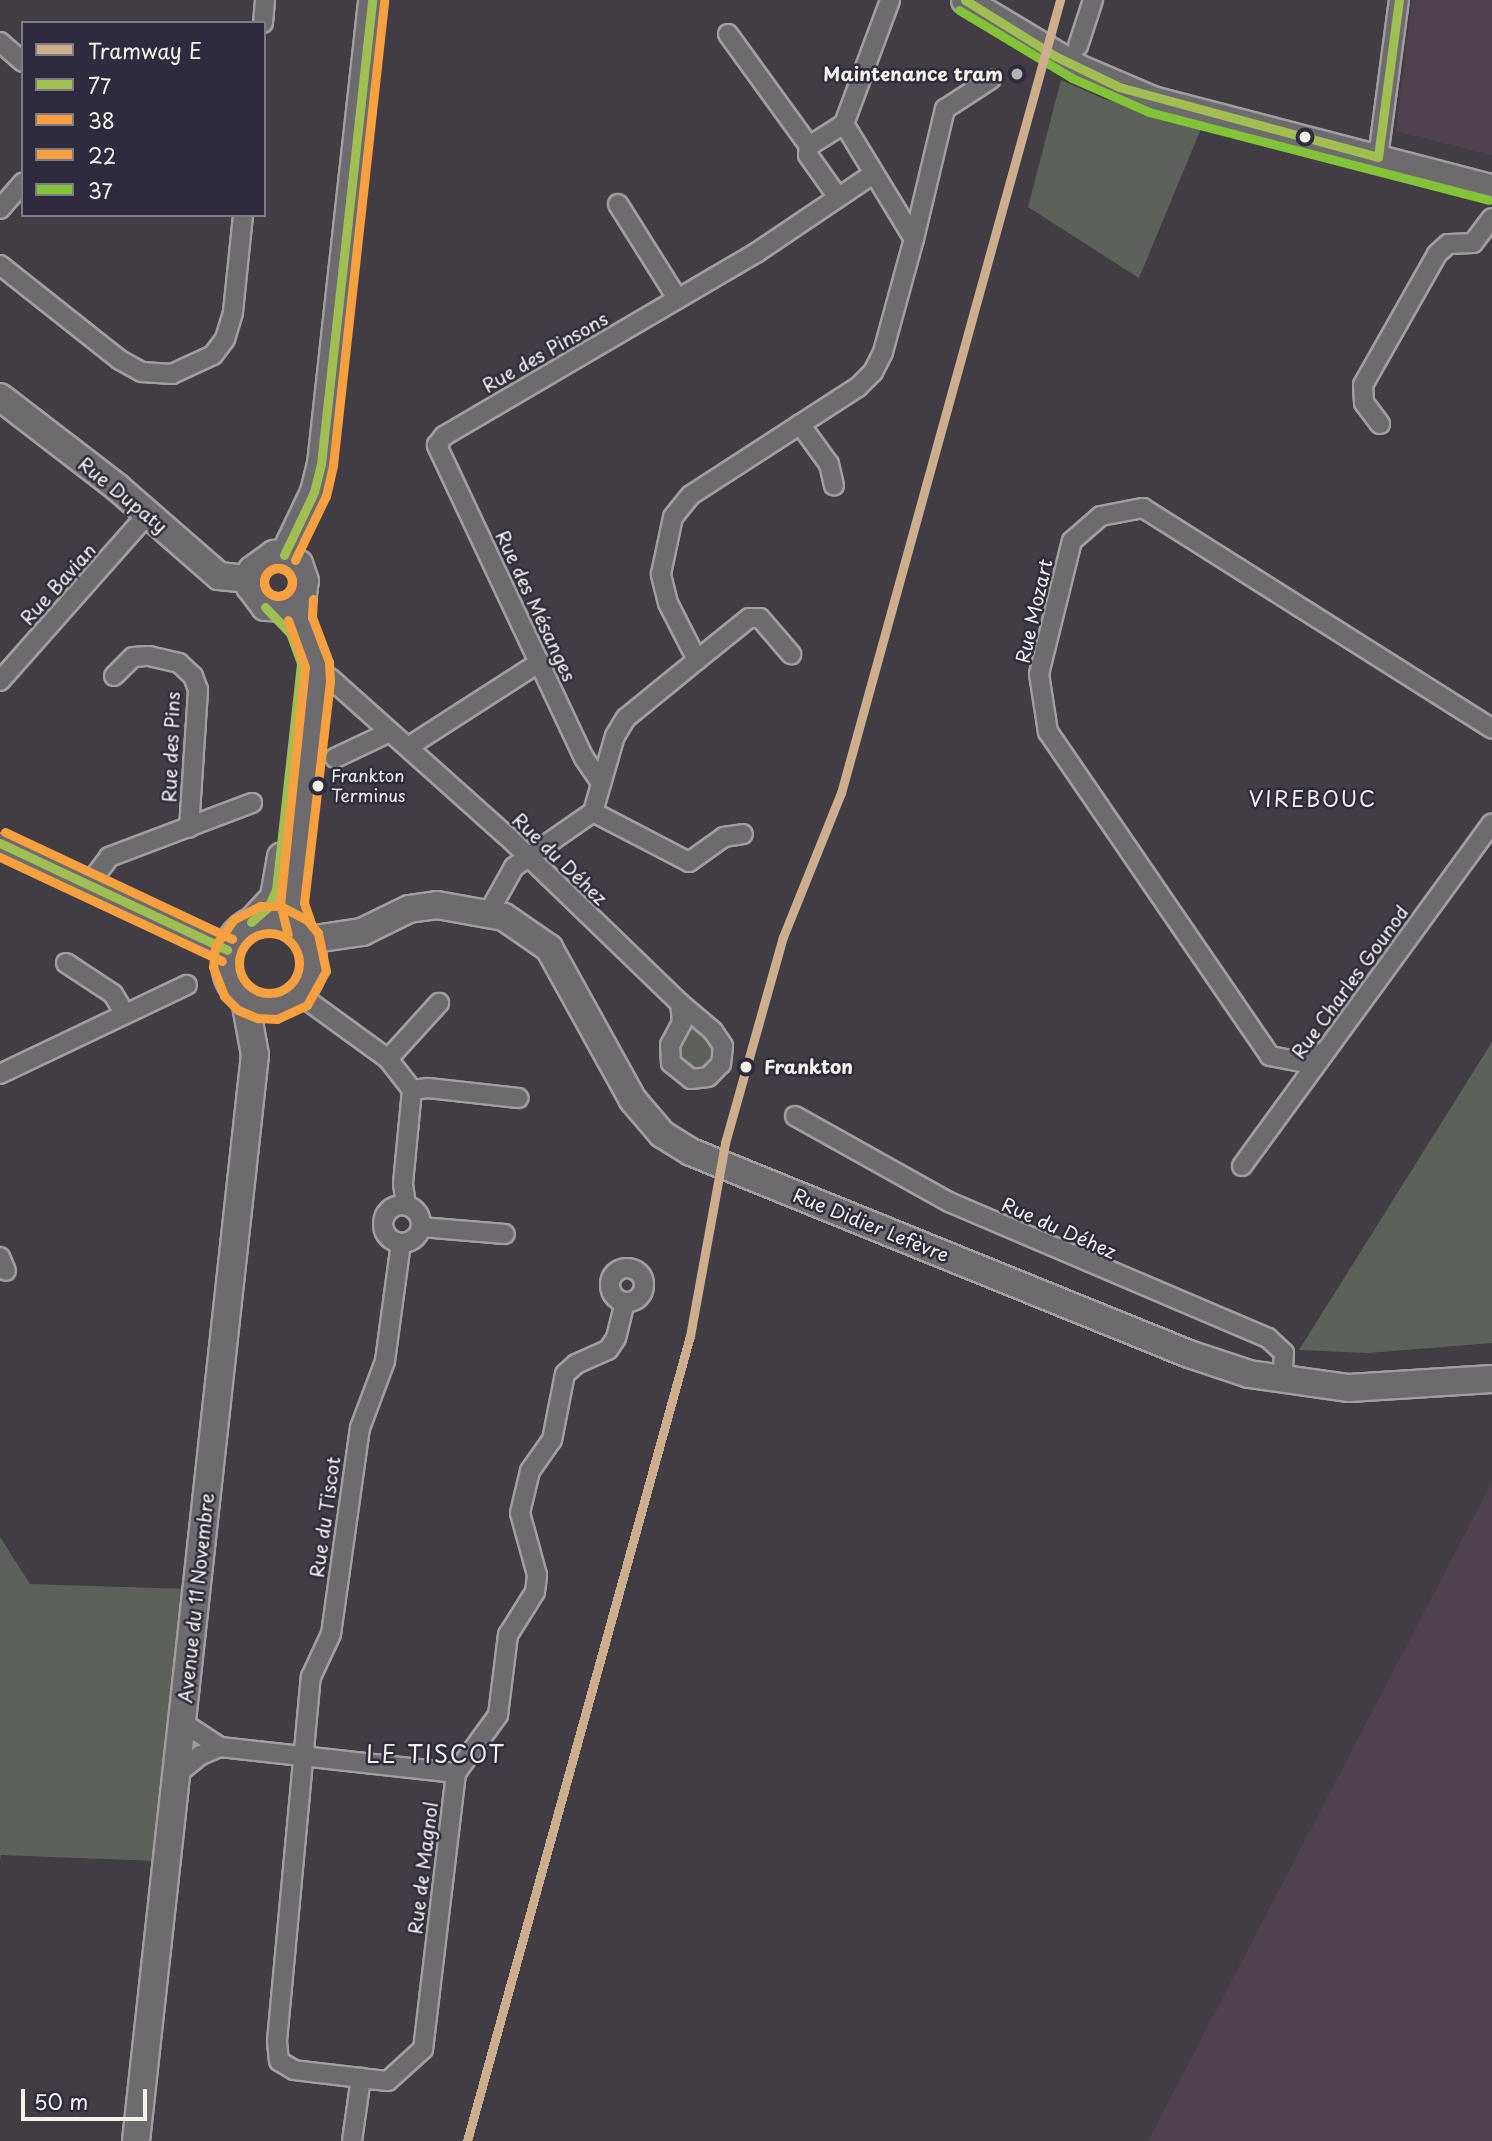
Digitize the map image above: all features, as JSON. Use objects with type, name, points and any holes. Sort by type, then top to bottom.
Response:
[{"type":"main road","points":[[284,555],[314,492],[321,464],[372,0]]},
{"type":"main road","points":[[965,0],[1055,56],[1119,87],[1492,188]]},
{"type":"main road","name":"Rue Dupaty","points":[[0,397],[148,514],[219,576],[249,579]]},
{"type":"main road","points":[[284,555],[303,572],[300,619],[317,665],[318,681],[292,904],[314,968],[290,1000],[258,1006],[246,1000],[228,978],[227,950],[232,938],[268,907],[276,890],[300,672],[290,633],[253,595],[249,579],[265,556],[284,555]]},
{"type":"main road","points":[[265,607],[288,608],[301,597]]},
{"type":"main road","name":"Rue Didier Lefèvre","points":[[314,968],[362,932],[409,909],[437,905],[489,912],[518,925],[549,948],[642,1112],[662,1134],[701,1157],[1189,1354],[1282,1381],[1370,1388],[1492,1378]]},
{"type":"main road","points":[[251,922],[278,918],[304,935]]},
{"type":"main road","name":"Rue Didier Lefèvre","points":[[304,935],[362,932]]},
{"type":"main road","name":"Avenue du 11 Novembre","points":[[136,2141],[255,1055],[246,1000]]},
{"type":"main road","name":"Avenue du 11 Novembre","points":[[255,1055],[290,1000]]},
{"type":"street","points":[[263,21],[265,0]]},
{"type":"street","points":[[809,146],[844,124],[890,0]]},
{"type":"street","points":[[1078,46],[1093,0]]},
{"type":"street","points":[[1378,157],[1399,0]]},
{"type":"street","points":[[728,34],[809,146],[808,155],[837,195]]},
{"type":"street","points":[[0,42],[21,60]]},
{"type":"street","points":[[697,660],[668,603],[662,573],[673,517],[691,495],[800,424],[873,372],[914,239],[945,109],[991,79]]},
{"type":"street","points":[[844,124],[873,174],[900,210],[914,239]]},
{"type":"street","name":"Rue des Pinsons","points":[[437,445],[444,436],[756,253],[837,195],[873,174]]},
{"type":"street","points":[[0,209],[21,185]]},
{"type":"street","points":[[618,204],[677,299]]},
{"type":"street","points":[[0,265],[120,360],[142,372],[172,374],[214,355],[225,339],[233,312],[243,217]]},
{"type":"street","points":[[1380,424],[1364,403],[1363,385],[1437,254],[1448,244],[1473,243],[1492,218]]},
{"type":"street","points":[[800,424],[829,464],[834,485]]},
{"type":"street","name":"Rue des Mésanges","points":[[437,445],[583,758],[601,783]]},
{"type":"street","name":"Rue Mozart","points":[[1325,1051],[1306,1063],[1270,1056],[1048,732],[1039,674],[1072,541],[1101,516],[1143,508],[1492,729]]},
{"type":"street","name":"Rue Bavian","points":[[0,681],[148,514]]},
{"type":"street","points":[[489,912],[503,883],[528,857],[593,812],[625,718],[749,618],[760,618],[791,654]]},
{"type":"street","name":"Rue des Pins","points":[[114,676],[133,657],[149,656],[179,663],[193,676],[198,690],[189,828]]},
{"type":"street","points":[[408,747],[540,662]]},
{"type":"street","name":"Rue du Déhez","points":[[330,678],[528,857],[680,1003]]},
{"type":"street","points":[[335,758],[390,732]]},
{"type":"street","points":[[89,884],[109,857],[253,803]]},
{"type":"street","points":[[593,812],[689,862],[724,837],[743,834]]},
{"type":"street","name":"Rue Charles Gounod","points":[[1242,1167],[1492,823]]},
{"type":"street","points":[[0,843],[227,950]]},
{"type":"street","points":[[66,963],[113,994],[124,1012]]},
{"type":"street","points":[[0,1074],[109,1025],[124,1012],[187,985]]},
{"type":"street","points":[[290,1000],[388,1059],[411,1090],[406,1206]]},
{"type":"street","points":[[388,1059],[439,1003]]},
{"type":"street","points":[[411,1090],[428,1088],[518,1098]]},
{"type":"street","name":"Rue du Déhez","points":[[794,1116],[949,1202],[1268,1338],[1284,1353],[1282,1381]]},
{"type":"street","points":[[406,1206],[417,1213],[421,1227],[414,1238],[401,1243],[389,1238],[383,1225],[392,1208],[406,1206]]},
{"type":"street","points":[[421,1227],[506,1234]]},
{"type":"street","name":"Rue du Tiscot","points":[[301,1756],[311,1677],[331,1633],[360,1428],[385,1362],[401,1243]]},
{"type":"street","points":[[183,1721],[220,1747],[456,1773],[498,1715],[509,1635],[535,1592],[537,1575],[520,1513],[530,1471],[552,1440],[565,1374],[576,1364],[608,1350],[616,1338],[625,1302]]},
{"type":"street","points":[[176,1775],[201,1755],[220,1747]]},
{"type":"street","name":"Rue de Magnol","points":[[301,1756],[278,2061],[294,2070],[360,2078],[388,2081],[423,2049],[456,1773]]},
{"type":"street","points":[[352,2141],[360,2078]]},
{"type":"shaded area","points":[[1412,0],[1492,0],[1492,155],[1396,131]]},
{"type":"shaded area","points":[[1061,80],[1104,99],[1203,124],[1139,278],[1028,207]]},
{"type":"shaded area","points":[[689,1019],[715,1040],[716,1060],[700,1073],[681,1066],[676,1045]]},
{"type":"shaded area","points":[[1492,1042],[1492,1343],[1368,1353],[1299,1350]]},
{"type":"shaded area","points":[[1492,1482],[1492,2141],[1148,2141]]},
{"type":"shaded area","points":[[0,1537],[30,1584],[188,1589],[156,1861],[1,1855],[0,1862]]},
{"type":"tram line","name":"E","points":[[467,2141],[690,1336],[725,1143],[783,937],[841,793],[1060,0]]},
{"type":"transit line","name":"77","points":[[284,555],[314,492],[321,464],[372,0]]},
{"type":"transit line","name":"77","points":[[965,0],[1055,56],[1119,87],[1378,157]]},
{"type":"transit line","name":"77","points":[[1378,157],[1399,0]]},
{"type":"transit line","name":"38","points":[[295,560],[326,496],[333,465],[384,1]]},
{"type":"transit line","name":"37","points":[[959,10],[1072,78],[1149,112],[1489,200]]},
{"type":"transit line","name":"38","points":[[278,568],[288,572],[292,582],[288,592],[278,596],[268,592],[264,582],[268,572],[278,568]]},
{"type":"transit line","name":"22","points":[[278,568],[288,572],[292,582],[288,592],[278,596],[268,592],[264,582],[268,572],[278,568]]},
{"type":"transit line","name":"38","points":[[312,926],[304,903],[330,681],[329,662],[312,617],[313,599]]},
{"type":"transit line","name":"77","points":[[251,922],[268,907],[276,890],[301,663],[290,633],[265,607]]},
{"type":"transit line","name":"22","points":[[288,620],[305,667],[280,903],[288,934]]},
{"type":"transit line","name":"22","points":[[5,832],[232,939]]},
{"type":"transit line","name":"77","points":[[0,843],[227,950]]},
{"type":"transit line","name":"38","points":[[0,857],[222,961]]},
{"type":"transit line","name":"38","points":[[215,948],[213,967],[224,996],[238,1010],[257,1018],[277,1019],[307,1005],[326,971],[318,933],[307,920],[281,906],[260,906],[234,919],[216,945]]},
{"type":"transit line","name":"22","points":[[263,933],[275,933],[294,946],[299,963],[297,975],[286,988],[275,993],[263,993],[244,980],[239,969],[239,957],[252,938],[263,933]]},
{"type":"place","name":"Maintenance tram","points":[[1017,74]]},
{"type":"place","name":"Frankton Terminus","points":[[318,786]]},
{"type":"place","name":"Frankton","points":[[746,1067]]},
{"type":"district","name":"VIREBOUC","points":[[1313,798]]},
{"type":"district","name":"LE TISCOT","points":[[436,1754]]}]
